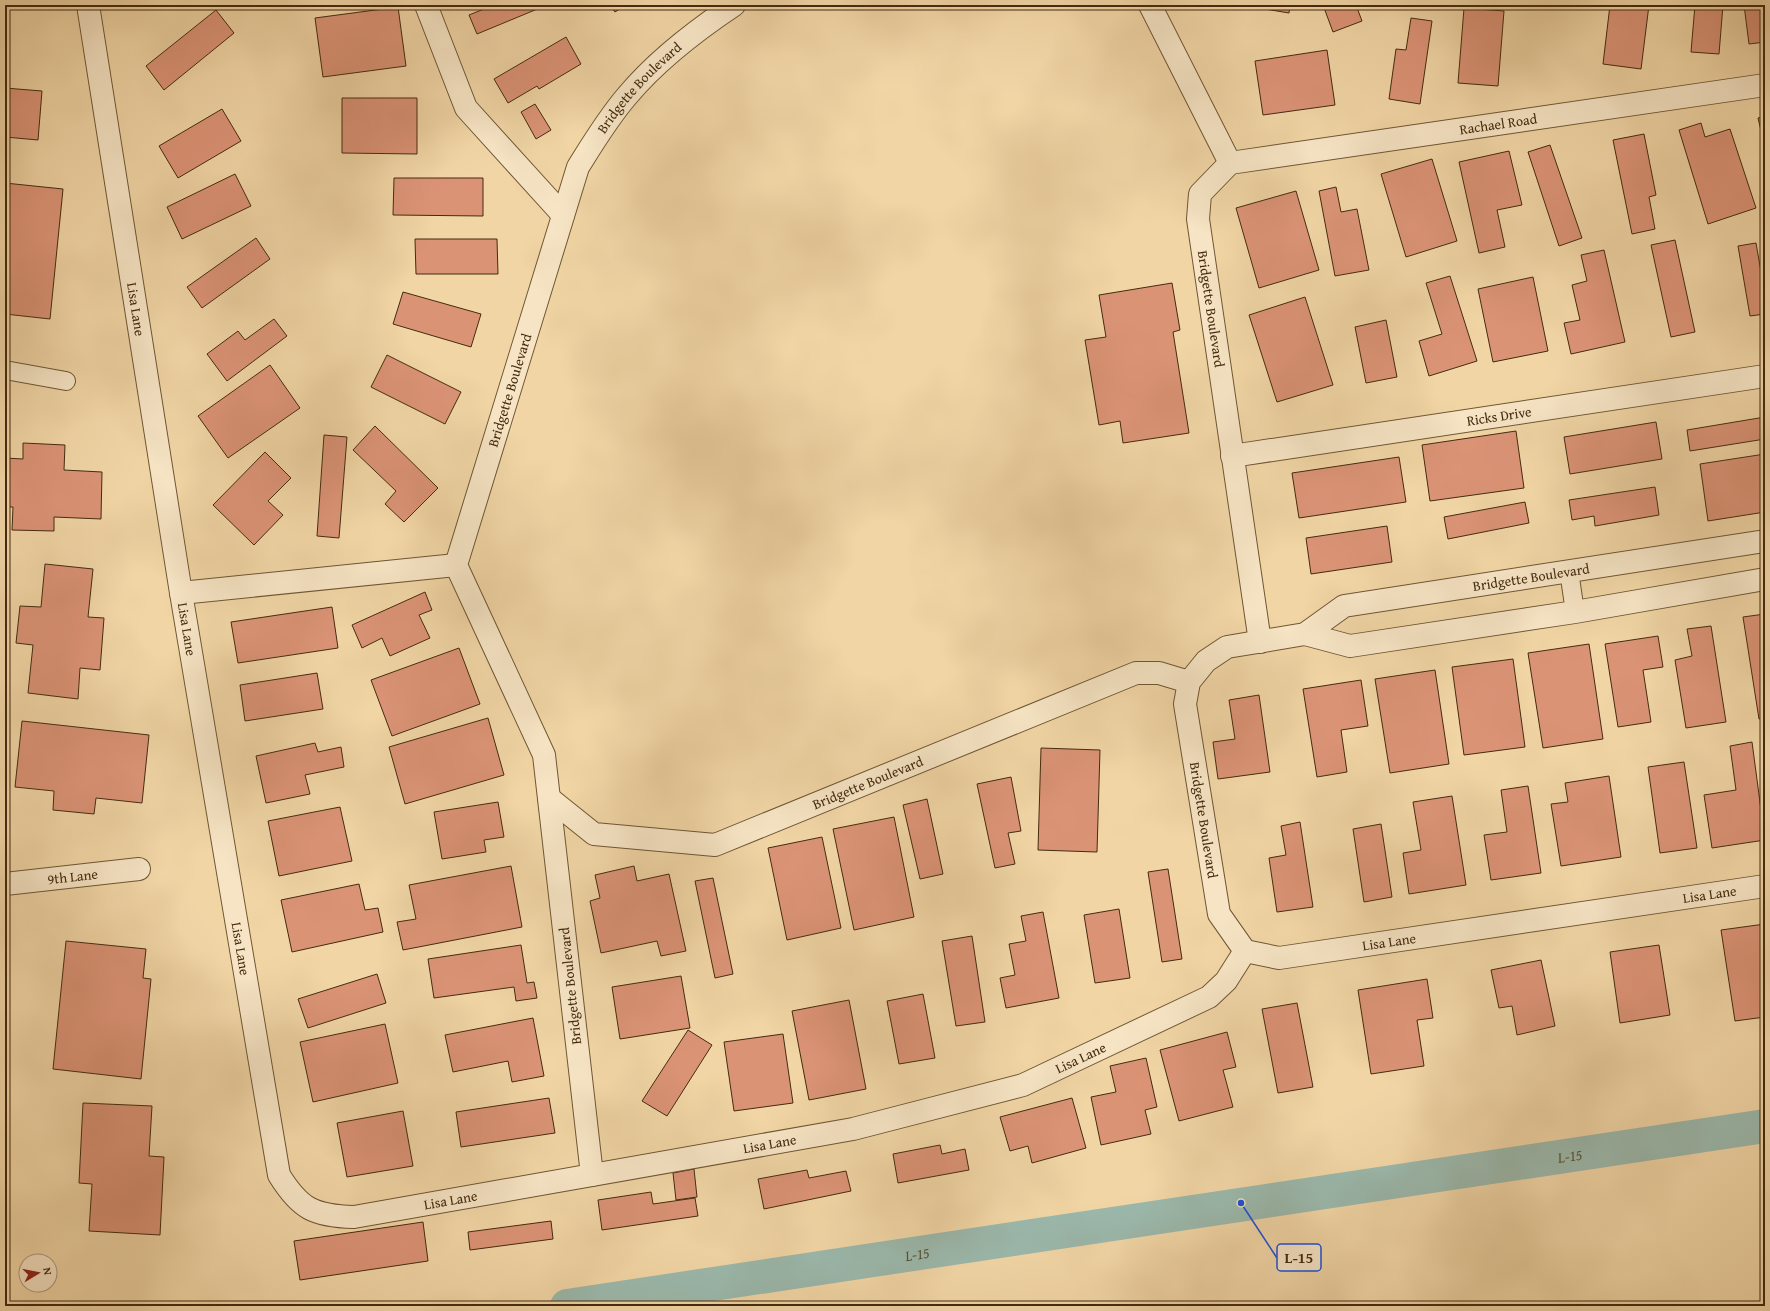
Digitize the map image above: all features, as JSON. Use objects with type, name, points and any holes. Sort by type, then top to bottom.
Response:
[{"type":"street","name":"Lisa Lane","points":[[88,5],[181,593],[279,1175],[291,1194],[308,1209],[330,1217],[354,1217],[853,1129],[1024,1085],[1209,997],[1226,981],[1245,951],[1279,958],[1765,886]]},
{"type":"street","points":[[426,5],[466,108],[563,216]]},
{"type":"street","name":"Bridgette Boulevard","points":[[592,1175],[544,755],[456,565],[578,167],[609,119],[627,96],[668,54],[710,21],[734,5]]},
{"type":"street","points":[[1150,5],[1230,163]]},
{"type":"street","name":"Rachael Road","points":[[1230,163],[1765,85]]},
{"type":"street","name":"Bridgette Boulevard","points":[[1230,163],[1200,194],[1198,219],[1260,642]]},
{"type":"street","name":"Ricks Drive","points":[[1232,456],[1765,376]]},
{"type":"street","name":"Bridgette Boulevard","points":[[1305,634],[1344,606],[1765,541]]},
{"type":"street","points":[[181,593],[456,565]]},
{"type":"street","name":"Bridgette Boulevard","points":[[1245,951],[1220,914],[1185,704],[1189,682],[1206,661],[1227,647],[1305,634],[1350,646],[1575,612],[1765,579]]},
{"type":"street","name":"Bridgette Boulevard","points":[[549,798],[594,834],[715,845],[1136,673],[1159,673],[1189,682]]},
{"type":"street","name":"9th Lane","points":[[5,884],[139,869]]},
{"type":"lane","points":[[5,370],[66,381]]},
{"type":"lane","points":[[1568,571],[1575,612]]},
{"type":"building","points":[[168,5],[179,5],[172,10]]},
{"type":"building","points":[[494,5],[547,5],[477,34],[469,15]]},
{"type":"building","points":[[610,5],[626,5],[615,12]]},
{"type":"building","points":[[1241,5],[1290,5],[1289,13]]},
{"type":"building","points":[[1323,5],[1356,5],[1362,21],[1333,32]]},
{"type":"building","points":[[1610,5],[1649,5],[1641,69],[1603,64]]},
{"type":"building","points":[[1695,5],[1723,5],[1719,54],[1691,52]]},
{"type":"building","points":[[1744,5],[1765,5],[1765,42],[1749,44]]},
{"type":"building","points":[[398,7],[406,66],[323,77],[315,18]]},
{"type":"building","points":[[1464,8],[1504,11],[1498,86],[1458,83]]},
{"type":"building","points":[[216,10],[234,33],[164,90],[146,66]]},
{"type":"building","points":[[1411,18],[1432,21],[1420,104],[1389,99],[1396,49],[1406,50]]},
{"type":"building","points":[[566,37],[581,64],[539,89],[537,86],[508,103],[494,79]]},
{"type":"building","points":[[1327,50],[1335,105],[1263,115],[1255,61]]},
{"type":"building","points":[[5,88],[42,91],[38,140],[5,137]]},
{"type":"building","points":[[342,98],[417,98],[417,154],[342,153]]},
{"type":"building","points":[[535,104],[551,130],[536,139],[521,112]]},
{"type":"building","points":[[222,109],[241,141],[178,178],[159,146]]},
{"type":"building","points":[[1765,116],[1765,147],[1758,118]]},
{"type":"building","points":[[1701,123],[1705,137],[1730,129],[1756,208],[1708,224],[1679,130]]},
{"type":"building","points":[[1644,134],[1656,195],[1649,197],[1655,229],[1632,234],[1613,140]]},
{"type":"building","points":[[1550,145],[1582,238],[1559,246],[1528,152]]},
{"type":"building","points":[[1509,151],[1522,205],[1497,210],[1505,247],[1479,253],[1459,162]]},
{"type":"building","points":[[1432,159],[1457,241],[1406,257],[1381,174]]},
{"type":"building","points":[[235,174],[251,206],[182,239],[167,207]]},
{"type":"building","points":[[394,178],[483,178],[483,216],[393,215]]},
{"type":"building","points":[[5,183],[63,189],[50,319],[5,314]]},
{"type":"building","points":[[1336,187],[1341,212],[1357,209],[1369,270],[1335,276],[1319,191]]},
{"type":"building","points":[[1296,191],[1319,270],[1259,288],[1236,208]]},
{"type":"building","points":[[256,238],[270,259],[202,308],[187,287]]},
{"type":"building","points":[[415,239],[497,239],[498,274],[416,274]]},
{"type":"building","points":[[1675,240],[1695,332],[1671,337],[1651,245]]},
{"type":"building","points":[[1756,243],[1765,295],[1765,314],[1750,316],[1738,246]]},
{"type":"building","points":[[1604,250],[1625,342],[1571,354],[1564,323],[1580,320],[1572,285],[1587,281],[1581,255]]},
{"type":"building","points":[[1450,276],[1477,361],[1429,376],[1419,341],[1442,334],[1426,283]]},
{"type":"building","points":[[1533,277],[1548,351],[1493,362],[1478,289]]},
{"type":"building","points":[[1172,283],[1180,330],[1173,332],[1189,433],[1123,443],[1120,421],[1099,425],[1085,340],[1106,337],[1099,295]]},
{"type":"building","points":[[403,292],[481,314],[471,347],[393,324]]},
{"type":"building","points":[[1305,297],[1333,385],[1277,402],[1249,315]]},
{"type":"building","points":[[274,319],[287,336],[227,381],[207,354],[238,331],[245,340]]},
{"type":"building","points":[[1386,320],[1397,377],[1366,383],[1355,327]]},
{"type":"building","points":[[387,355],[461,392],[445,424],[371,387]]},
{"type":"building","points":[[270,365],[300,408],[228,458],[198,416]]},
{"type":"building","points":[[1765,417],[1765,439],[1690,451],[1687,430]]},
{"type":"building","points":[[1656,422],[1662,459],[1570,474],[1564,437]]},
{"type":"building","points":[[375,426],[438,488],[404,522],[385,504],[396,491],[353,450]]},
{"type":"building","points":[[1516,431],[1524,488],[1430,501],[1422,445]]},
{"type":"building","points":[[324,435],[347,437],[339,538],[317,536]]},
{"type":"building","points":[[23,443],[65,445],[64,470],[102,472],[101,519],[54,517],[54,531],[12,530],[13,507],[5,507],[5,458],[23,459]]},
{"type":"building","points":[[265,452],[291,478],[268,501],[283,515],[254,545],[213,505]]},
{"type":"building","points":[[1765,454],[1765,512],[1708,521],[1700,464]]},
{"type":"building","points":[[1399,457],[1406,502],[1299,518],[1292,473]]},
{"type":"building","points":[[1655,487],[1659,515],[1595,526],[1594,516],[1572,520],[1569,500]]},
{"type":"building","points":[[1525,502],[1529,523],[1448,539],[1444,517]]},
{"type":"building","points":[[1387,526],[1392,562],[1311,574],[1306,538]]},
{"type":"building","points":[[45,564],[93,569],[88,617],[104,618],[100,670],[80,668],[78,699],[28,693],[33,645],[16,643],[20,606],[41,607]]},
{"type":"building","points":[[425,592],[432,610],[419,615],[430,638],[390,656],[382,638],[362,648],[352,625]]},
{"type":"building","points":[[332,607],[338,648],[238,663],[231,622]]},
{"type":"building","points":[[1765,614],[1765,718],[1759,719],[1743,617]]},
{"type":"building","points":[[1711,626],[1726,722],[1686,728],[1675,660],[1692,656],[1687,629]]},
{"type":"building","points":[[1658,636],[1663,667],[1643,670],[1651,722],[1618,727],[1605,644]]},
{"type":"building","points":[[1589,644],[1603,739],[1543,748],[1528,653]]},
{"type":"building","points":[[459,648],[480,704],[392,736],[371,680]]},
{"type":"building","points":[[1513,659],[1525,747],[1464,755],[1452,667]]},
{"type":"building","points":[[1435,670],[1449,764],[1390,773],[1375,679]]},
{"type":"building","points":[[317,673],[323,709],[245,721],[240,685]]},
{"type":"building","points":[[1361,680],[1368,726],[1341,730],[1347,772],[1317,777],[1303,689]]},
{"type":"building","points":[[1259,695],[1270,772],[1218,779],[1213,742],[1235,739],[1229,700]]},
{"type":"building","points":[[488,718],[504,775],[405,804],[389,747]]},
{"type":"building","points":[[22,721],[149,735],[142,803],[96,798],[94,814],[53,810],[54,791],[15,787]]},
{"type":"building","points":[[1752,742],[1765,840],[1712,848],[1704,795],[1736,790],[1730,746]]},
{"type":"building","points":[[315,743],[318,752],[341,747],[344,767],[305,775],[310,794],[266,803],[256,756]]},
{"type":"building","points":[[1041,748],[1100,750],[1097,852],[1038,850]]},
{"type":"building","points":[[1684,762],[1697,848],[1660,853],[1648,767]]},
{"type":"building","points":[[1609,776],[1621,857],[1561,866],[1551,804],[1568,802],[1565,783]]},
{"type":"building","points":[[1011,777],[1021,831],[1008,833],[1015,864],[995,868],[977,784]]},
{"type":"building","points":[[1528,786],[1541,873],[1491,880],[1484,835],[1507,832],[1501,790]]},
{"type":"building","points":[[1452,796],[1466,885],[1409,894],[1403,853],[1421,850],[1413,802]]},
{"type":"building","points":[[927,799],[943,874],[920,879],[903,805]]},
{"type":"building","points":[[498,802],[504,837],[484,840],[486,852],[442,859],[434,812]]},
{"type":"building","points":[[340,807],[352,861],[279,876],[268,821]]},
{"type":"building","points":[[894,817],[914,917],[854,930],[833,829]]},
{"type":"building","points":[[1300,822],[1313,907],[1277,912],[1269,858],[1286,855],[1281,826]]},
{"type":"building","points":[[1381,824],[1392,897],[1364,902],[1353,829]]},
{"type":"building","points":[[822,837],[841,928],[787,940],[768,848]]},
{"type":"building","points":[[511,866],[522,927],[403,950],[397,922],[416,919],[409,885]]},
{"type":"building","points":[[634,866],[637,881],[669,874],[686,951],[661,956],[657,941],[601,953],[590,901],[600,898],[595,875]]},
{"type":"building","points":[[1168,869],[1182,959],[1162,962],[1148,872]]},
{"type":"building","points":[[713,878],[733,974],[715,978],[695,881]]},
{"type":"building","points":[[359,884],[365,910],[378,908],[383,932],[292,952],[281,900]]},
{"type":"building","points":[[1119,909],[1130,978],[1095,983],[1084,915]]},
{"type":"building","points":[[1043,912],[1059,998],[1006,1008],[1000,978],[1015,975],[1009,944],[1026,941],[1021,916]]},
{"type":"building","points":[[1765,924],[1765,1017],[1735,1021],[1721,930]]},
{"type":"building","points":[[972,936],[985,1022],[956,1026],[942,941]]},
{"type":"building","points":[[66,941],[146,949],[143,978],[151,979],[141,1079],[53,1069]]},
{"type":"building","points":[[521,945],[527,983],[534,982],[537,998],[516,1001],[514,987],[434,998],[428,959]]},
{"type":"building","points":[[1659,945],[1670,1015],[1620,1023],[1610,952]]},
{"type":"building","points":[[1541,960],[1555,1026],[1517,1035],[1512,1006],[1499,1008],[1491,970]]},
{"type":"building","points":[[377,974],[386,1003],[308,1028],[298,999]]},
{"type":"building","points":[[681,976],[690,1028],[620,1039],[612,987]]},
{"type":"building","points":[[1427,979],[1433,1018],[1417,1020],[1424,1066],[1371,1074],[1358,990]]},
{"type":"building","points":[[923,994],[935,1058],[899,1064],[887,1001]]},
{"type":"building","points":[[849,1000],[866,1089],[809,1100],[792,1011]]},
{"type":"building","points":[[1297,1003],[1313,1087],[1278,1093],[1262,1009]]},
{"type":"building","points":[[533,1018],[544,1076],[512,1082],[508,1061],[453,1072],[445,1035]]},
{"type":"building","points":[[385,1024],[398,1083],[313,1102],[300,1042]]},
{"type":"building","points":[[688,1030],[712,1045],[667,1116],[642,1101]]},
{"type":"building","points":[[1227,1032],[1236,1067],[1223,1070],[1233,1107],[1179,1121],[1160,1050]]},
{"type":"building","points":[[783,1034],[793,1103],[734,1111],[724,1042]]},
{"type":"building","points":[[1146,1058],[1157,1107],[1145,1110],[1151,1134],[1101,1145],[1091,1097],[1116,1092],[1110,1066]]},
{"type":"building","points":[[549,1098],[555,1133],[461,1147],[456,1112]]},
{"type":"building","points":[[1072,1098],[1086,1148],[1032,1163],[1028,1146],[1010,1151],[1000,1117]]},
{"type":"building","points":[[83,1103],[152,1106],[149,1156],[164,1157],[160,1235],[89,1231],[92,1184],[79,1183]]},
{"type":"building","points":[[403,1111],[413,1166],[347,1177],[337,1123]]},
{"type":"building","points":[[940,1145],[942,1154],[965,1149],[969,1170],[898,1183],[893,1154]]},
{"type":"building","points":[[5,1168],[9,1168],[5,1213]]},
{"type":"building","points":[[694,1169],[697,1197],[676,1200],[673,1173]]},
{"type":"building","points":[[807,1170],[809,1178],[846,1171],[851,1191],[764,1209],[758,1179]]},
{"type":"building","points":[[651,1192],[653,1204],[695,1198],[698,1216],[602,1230],[598,1200]]},
{"type":"building","points":[[551,1221],[553,1239],[470,1250],[468,1232]]},
{"type":"building","points":[[423,1222],[428,1261],[300,1280],[294,1241]]},
{"type":"waterway","name":"L-15","points":[[567,1306],[1765,1126]]},
{"type":"place","name":"L-15","points":[[1241,1203]]}]
